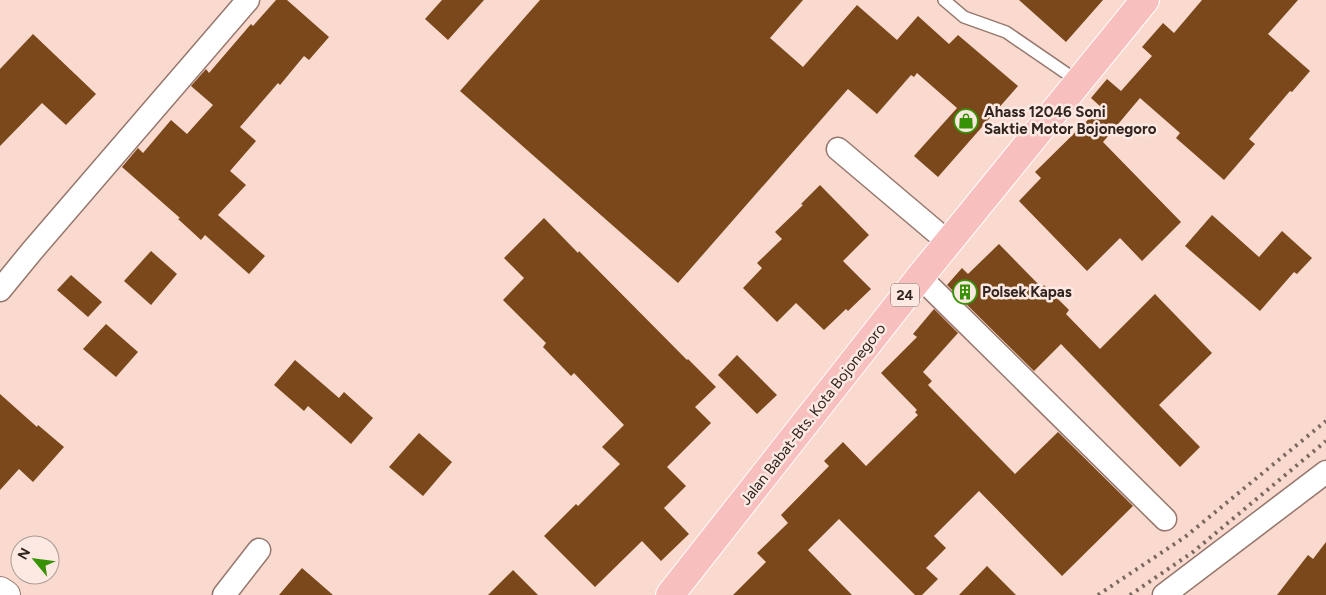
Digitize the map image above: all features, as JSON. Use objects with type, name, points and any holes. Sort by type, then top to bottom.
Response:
[{"type":"highway","name":"Jalan Babat-Bts. Kota Bojonegoro","points":[[670,595],[920,277],[1145,0]]},
{"type":"main road","points":[[0,592],[6,595]]},
{"type":"street","points":[[0,290],[248,0]]},
{"type":"street","points":[[838,149],[948,242]]},
{"type":"street","points":[[920,277],[1165,519]]},
{"type":"street","points":[[1164,595],[1326,472]]},
{"type":"street","points":[[224,595],[259,550]]},
{"type":"lane","points":[[944,0],[964,16],[1006,32],[1079,82]]},
{"type":"building","points":[[276,0],[287,0],[329,37],[309,60],[304,56],[280,85],[278,83],[240,127],[256,141],[230,171],[246,185],[218,215],[265,256],[249,274],[205,235],[201,240],[178,219],[180,218],[122,167],[138,148],[143,153],[171,120],[187,134],[213,105],[191,86],[206,69],[209,73],[251,24],[253,26]]},
{"type":"building","points":[[442,0],[484,0],[448,40],[425,19]]},
{"type":"building","points":[[540,0],[803,0],[770,38],[803,67],[857,5],[897,40],[918,16],[949,44],[958,35],[1018,86],[938,177],[914,156],[957,108],[917,73],[914,77],[911,75],[877,114],[848,89],[678,283],[460,91]]},
{"type":"building","points":[[1019,0],[1103,0],[1066,42]]},
{"type":"building","points":[[1202,0],[1298,0],[1268,34],[1310,71],[1292,92],[1290,91],[1249,139],[1255,144],[1224,180],[1176,138],[1180,133],[1140,98],[1103,142],[1181,222],[1142,261],[1120,238],[1087,271],[1019,201],[1041,178],[1035,172],[1101,107],[1091,98],[1107,79],[1121,91],[1152,56],[1142,47],[1163,23],[1174,33]]},
{"type":"building","points":[[33,34],[96,94],[66,125],[42,103],[0,146],[0,69]]},
{"type":"building","points":[[820,185],[869,235],[843,261],[871,289],[824,330],[796,303],[777,322],[743,288],[762,268],[757,263],[782,239],[775,232],[803,205],[801,204]]},
{"type":"building","points":[[1212,215],[1259,257],[1282,231],[1312,258],[1297,274],[1294,272],[1260,311],[1185,246]]},
{"type":"building","points":[[544,218],[716,387],[695,407],[711,423],[667,467],[686,486],[664,508],[689,534],[661,561],[642,541],[595,587],[544,536],[576,504],[578,506],[620,464],[602,447],[624,425],[574,373],[571,376],[543,347],[546,343],[503,300],[524,278],[504,258]]},
{"type":"building","points":[[999,244],[1042,288],[1044,285],[1069,310],[1066,314],[1100,349],[1155,294],[1212,353],[1159,405],[1200,447],[1180,467],[1061,344],[1034,371],[947,285],[962,268],[968,274]]},
{"type":"building","points":[[151,251],[177,274],[151,305],[124,281]]},
{"type":"building","points":[[71,275],[102,302],[88,317],[57,290]]},
{"type":"building","points":[[934,309],[958,333],[923,372],[932,381],[928,385],[1015,474],[1058,432],[1133,506],[1062,576],[979,491],[934,536],[946,548],[926,568],[938,579],[922,595],[915,595],[839,519],[808,550],[852,595],[733,595],[766,562],[757,553],[788,523],[781,515],[829,466],[824,461],[843,442],[866,466],[918,415],[915,412],[917,410],[881,373],[917,337],[913,334]]},
{"type":"building","points":[[106,324],[138,352],[116,377],[83,349]]},
{"type":"building","points":[[737,355],[777,395],[757,414],[718,375]]},
{"type":"building","points":[[295,360],[339,398],[344,392],[373,418],[351,444],[308,406],[304,411],[274,385]]},
{"type":"building","points":[[0,394],[37,427],[38,425],[64,447],[33,482],[19,469],[0,490]]},
{"type":"building","points":[[419,433],[452,462],[423,496],[389,467]]},
{"type":"building","points":[[1326,542],[1326,595],[1277,595],[1308,555],[1313,559]]},
{"type":"building","points":[[987,566],[1016,595],[959,595]]},
{"type":"building","points":[[302,568],[333,595],[279,595]]},
{"type":"building","points":[[513,570],[538,595],[488,595]]},
{"type":"railway","points":[[1098,595],[1185,537],[1326,421]]},
{"type":"railway","points":[[1130,595],[1193,552],[1326,441]]},
{"type":"place","name":"Ahass 12046 Soni Saktie Motor Bojonegoro","points":[[966,121]]},
{"type":"place","name":"Polsek Kapas","points":[[965,292]]}]
